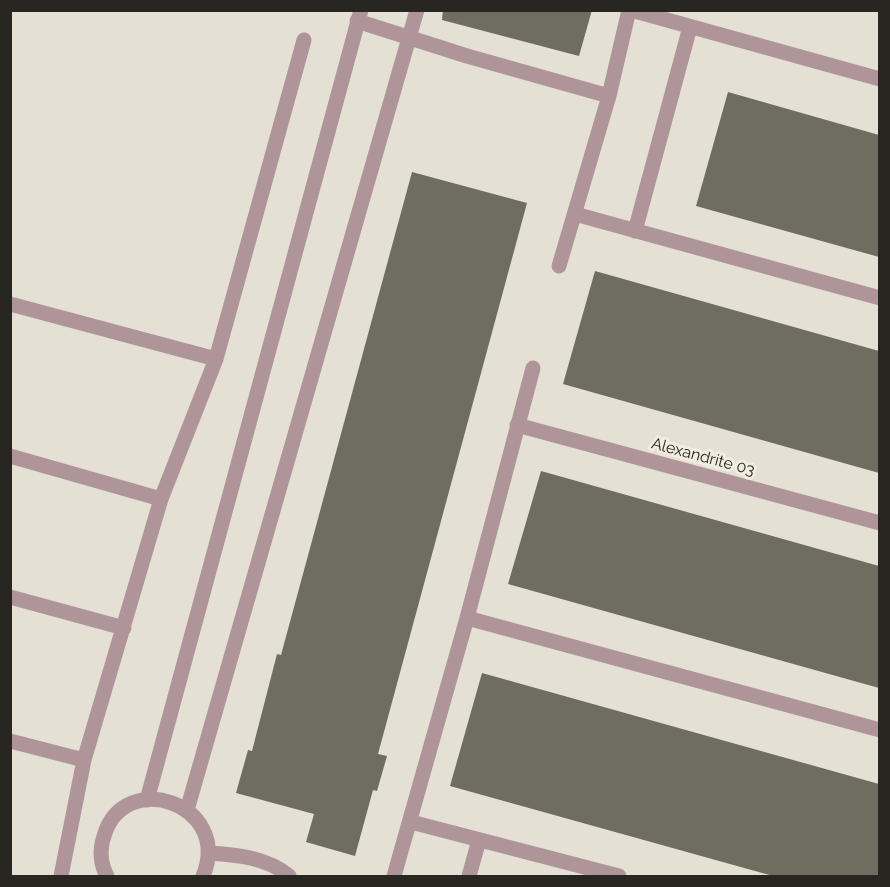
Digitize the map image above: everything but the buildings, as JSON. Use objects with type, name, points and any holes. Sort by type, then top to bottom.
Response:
[{"type":"street","points":[[187,810],[417,10]]},
{"type":"street","points":[[559,266],[609,96],[630,10],[879,78]]},
{"type":"street","points":[[147,800],[359,16],[410,37],[609,96]]},
{"type":"street","points":[[634,231],[690,27]]},
{"type":"street","points":[[61,876],[84,760],[161,499],[216,359],[304,40]]},
{"type":"street","points":[[575,214],[879,298]]},
{"type":"street","points":[[10,304],[216,359]]},
{"type":"street","points":[[394,876],[467,618],[533,368]]},
{"type":"street","name":"Alexandrite 03","points":[[517,425],[879,523]]},
{"type":"street","points":[[10,456],[161,499]]},
{"type":"street","points":[[10,597],[124,628]]},
{"type":"street","points":[[467,618],[879,730]]},
{"type":"street","points":[[10,741],[84,760]]},
{"type":"street","points":[[107,876],[102,867],[100,849],[105,831],[122,810],[129,805],[147,800],[175,803],[187,810],[198,822],[206,837],[208,853],[207,867],[202,876]]},
{"type":"street","points":[[411,822],[619,876]]},
{"type":"street","points":[[469,876],[479,840]]},
{"type":"street","points":[[208,853],[244,856],[280,869],[289,876]]}]
